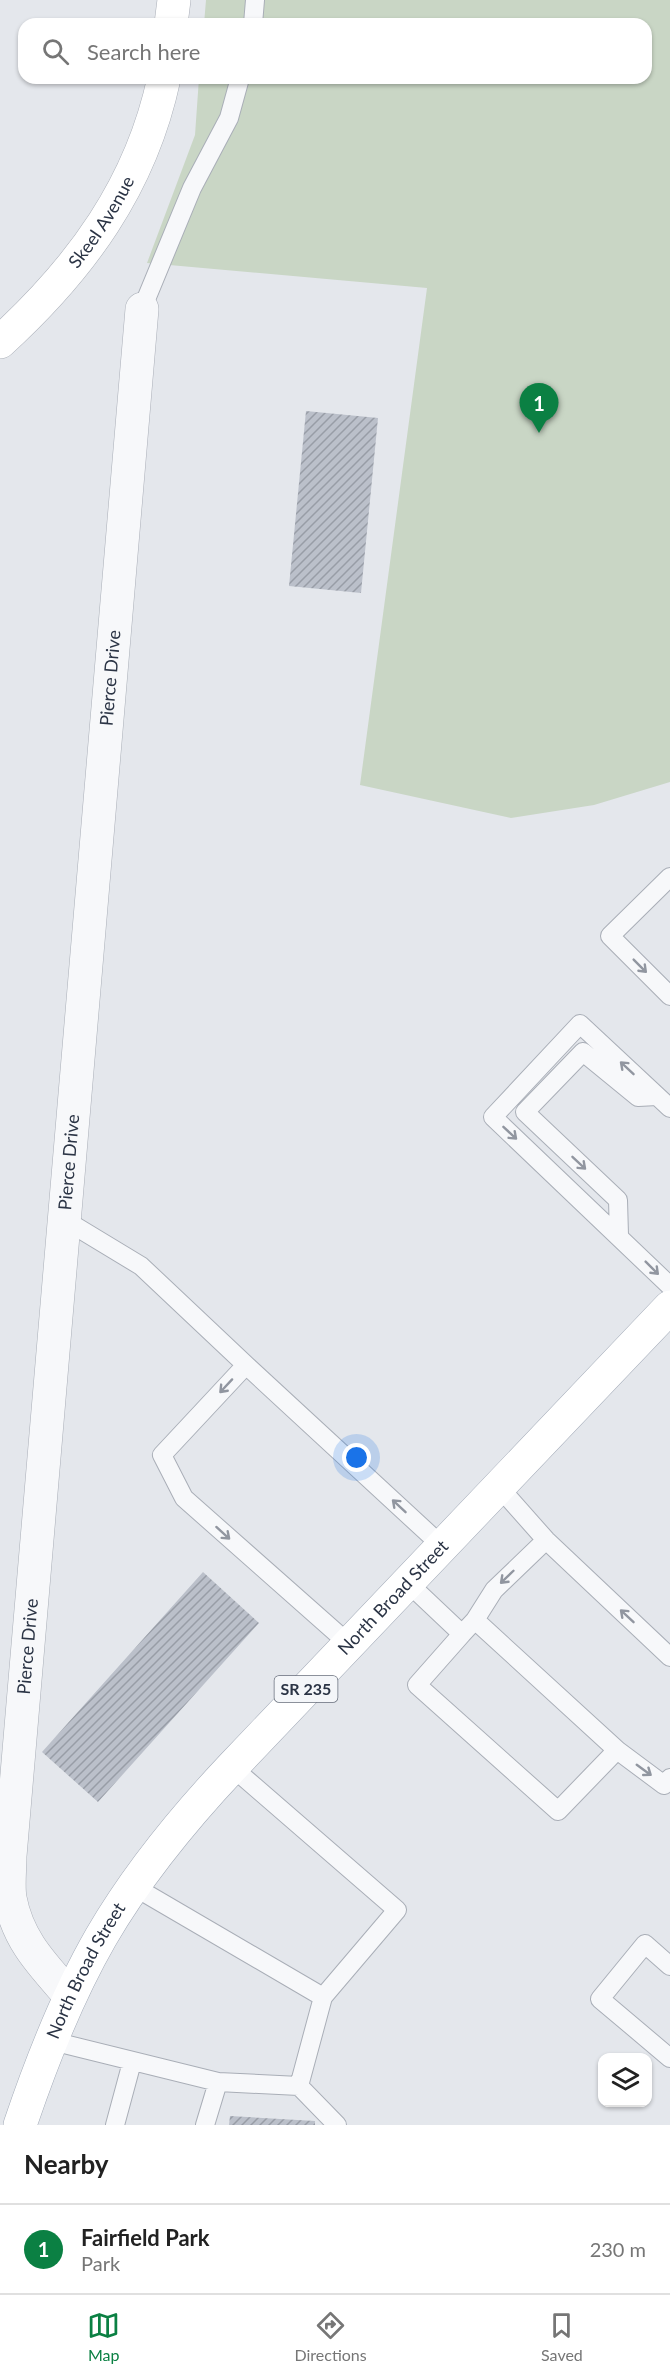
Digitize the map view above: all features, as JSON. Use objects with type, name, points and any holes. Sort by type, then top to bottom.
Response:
[{"type":"main road","points":[[172,18],[174,0]]},
{"type":"main road","name":"Skeel Avenue","points":[[0,342],[71,270],[109,218],[136,166],[163,84]]},
{"type":"main road","name":"North Broad Street","points":[[20,2125],[70,1996],[102,1936],[168,1839],[232,1767],[670,1307]]},
{"type":"street","name":"Pierce Drive","points":[[70,1996],[37,1958],[21,1935],[10,1896],[10,1856],[142,309]]},
{"type":"lane","points":[[254,18],[255,0]]},
{"type":"lane","points":[[142,309],[192,188],[229,118],[238,84]]},
{"type":"lane","points":[[670,877],[610,936],[670,996]]},
{"type":"lane","points":[[664,1102],[580,1024],[493,1117],[670,1286]]},
{"type":"lane","points":[[618,1235],[618,1200],[525,1112],[584,1052],[638,1097],[664,1102]]},
{"type":"lane","points":[[65,1220],[141,1266],[442,1546]]},
{"type":"lane","points":[[246,1365],[162,1455],[184,1498],[349,1644]]},
{"type":"lane","points":[[499,1487],[546,1540],[670,1657]]},
{"type":"lane","points":[[546,1540],[494,1590],[475,1620],[417,1685],[558,1811],[617,1750]]},
{"type":"lane","points":[[407,1582],[462,1634]]},
{"type":"lane","points":[[475,1620],[617,1750],[664,1785],[670,1778]]},
{"type":"lane","points":[[232,1767],[397,1910],[323,1997],[299,2086]]},
{"type":"lane","points":[[134,1886],[323,1997]]},
{"type":"lane","points":[[670,1966],[645,1944],[600,1999],[670,2058]]},
{"type":"lane","points":[[52,2041],[218,2082],[299,2086],[337,2125]]},
{"type":"lane","points":[[115,2125],[132,2062]]},
{"type":"lane","points":[[205,2125],[218,2082]]},
{"type":"green space","points":[[206,0],[670,0],[670,782],[594,805],[511,818],[360,785],[427,288],[147,263],[195,135],[199,84],[652,84],[652,18],[204,18]]},
{"type":"building","points":[[306,411],[378,418],[361,593],[289,586]]},
{"type":"building","points":[[203,1572],[259,1623],[98,1802],[42,1752]]},
{"type":"building","points":[[230,2116],[315,2121],[315,2125],[229,2125]]},
{"type":"place","name":"Fairfield Park","points":[[539,433]]}]
